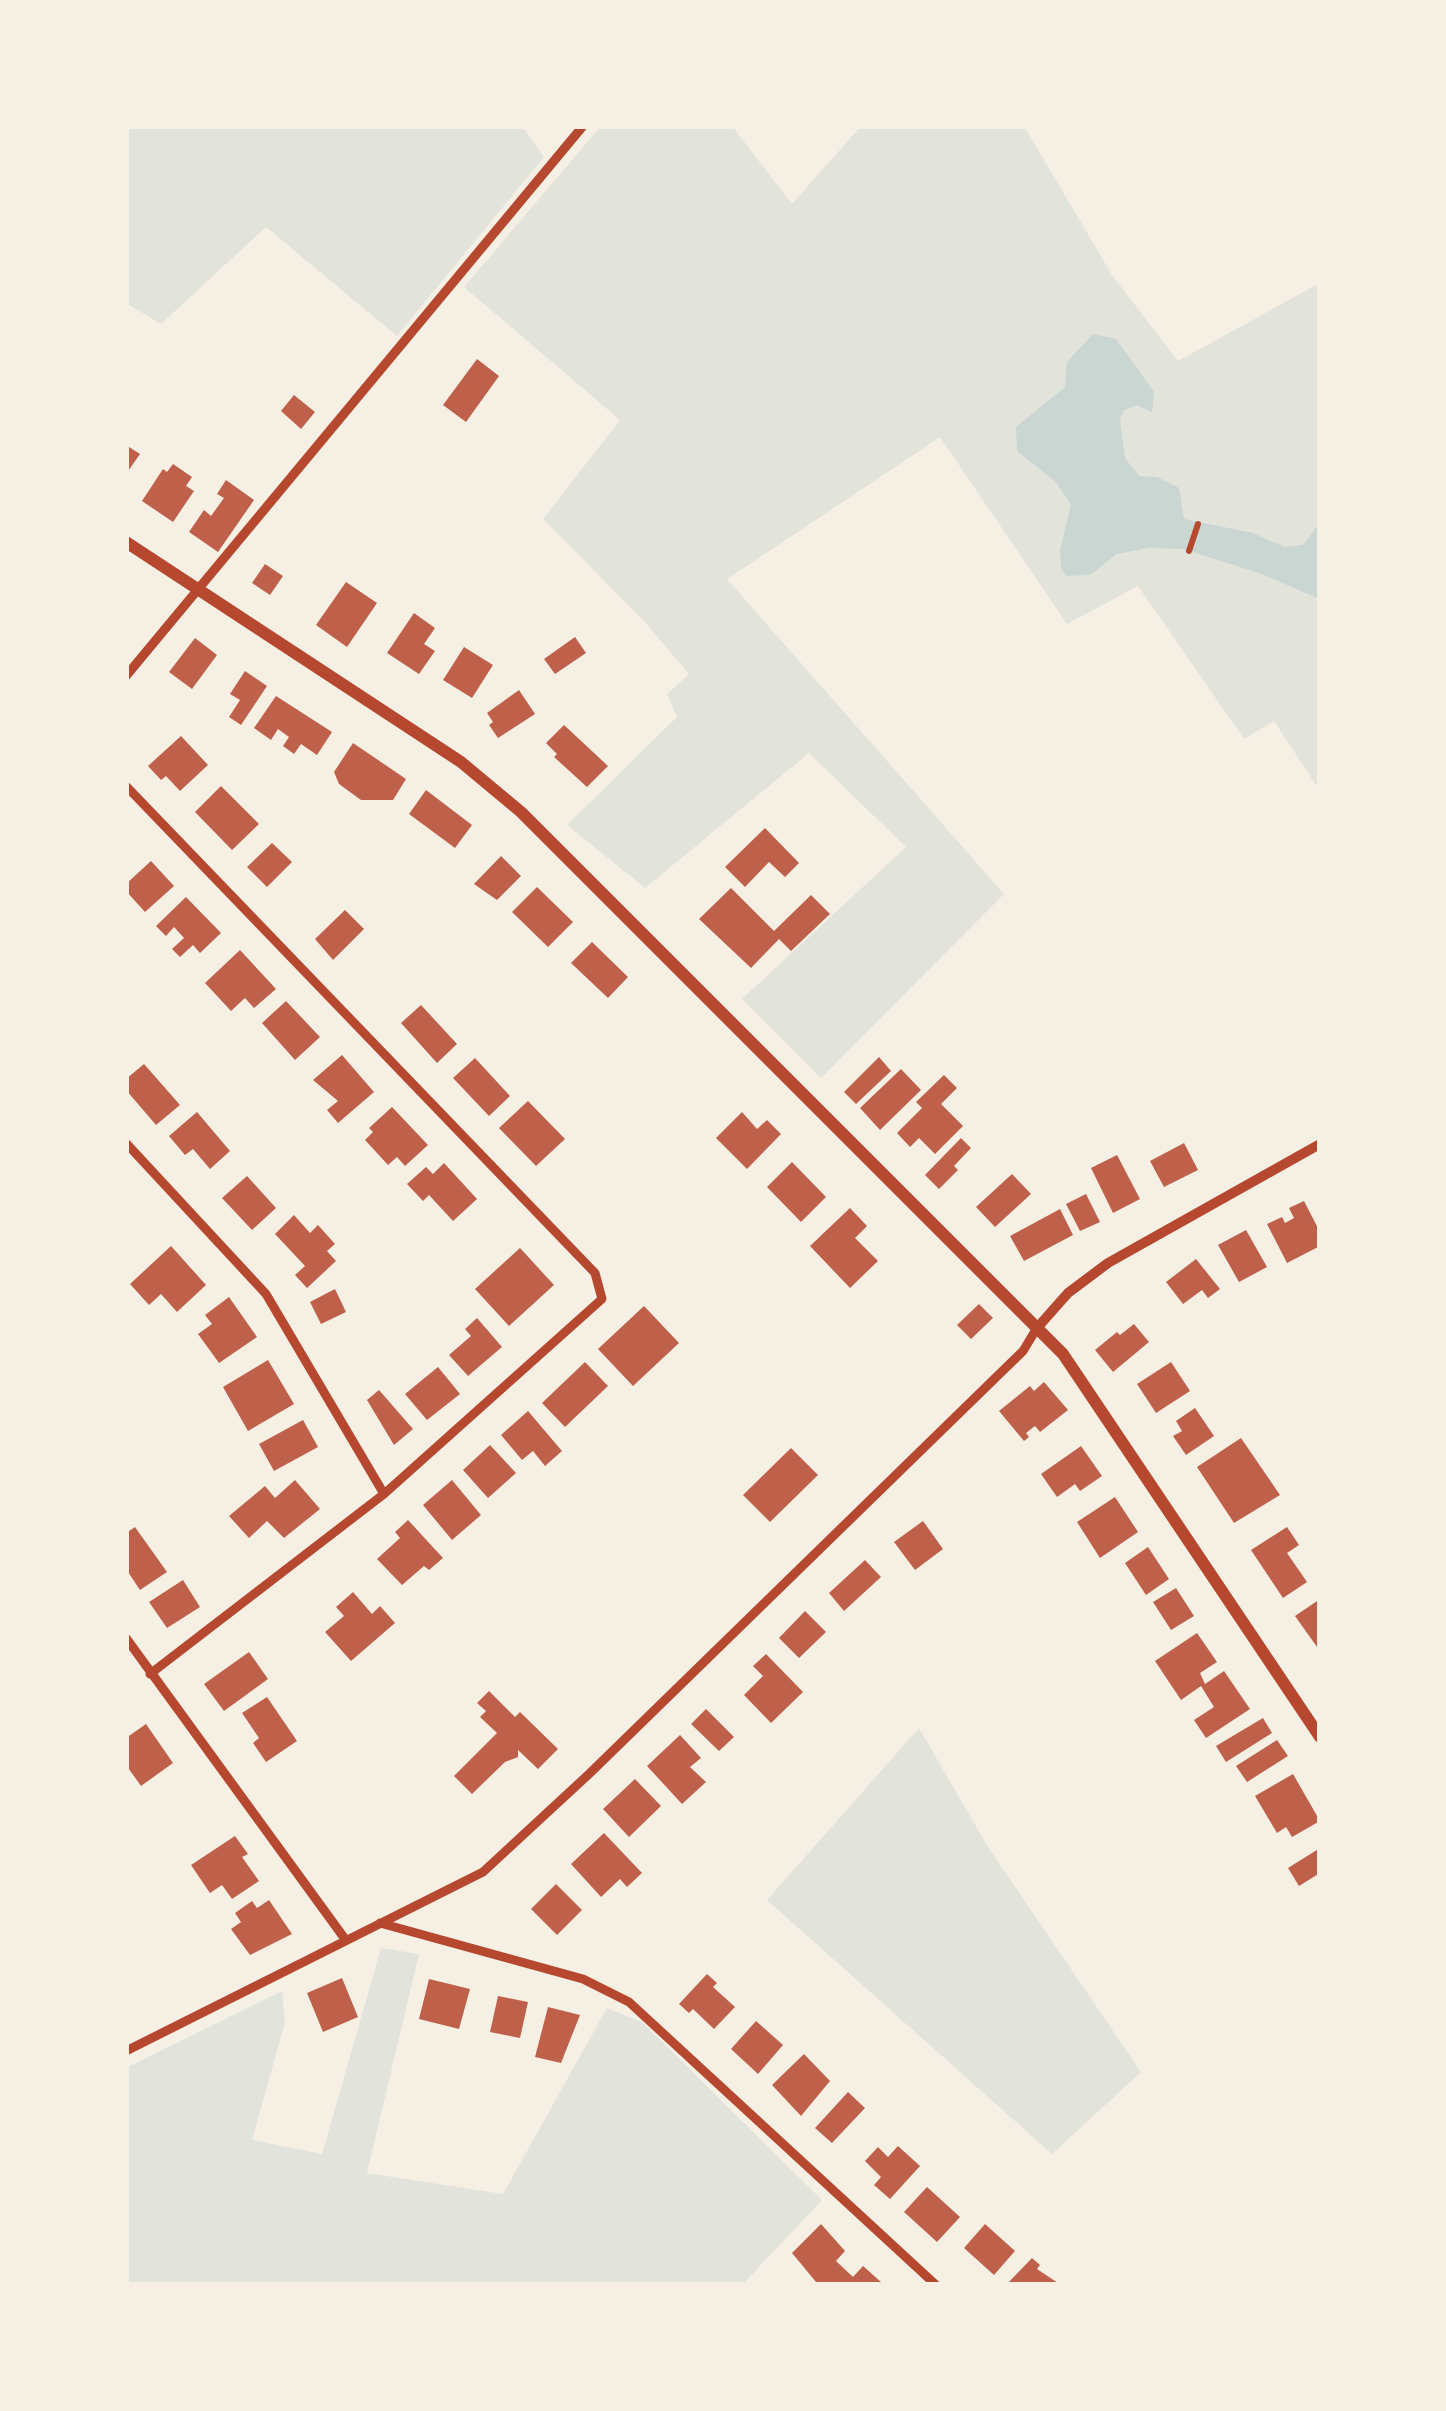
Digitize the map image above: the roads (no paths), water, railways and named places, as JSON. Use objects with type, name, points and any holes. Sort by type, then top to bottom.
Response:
[{"type":"main road","points":[[126,542],[460,762],[521,812],[1063,1354],[1320,1737]]},
{"type":"street","points":[[126,676],[583,126]]},
{"type":"street","points":[[1189,551],[1198,524]]},
{"type":"street","points":[[126,786],[595,1273],[602,1299],[384,1494],[150,1674]]},
{"type":"street","points":[[126,1143],[266,1294],[384,1494]]},
{"type":"street","points":[[126,2051],[483,1873],[1023,1351],[1036,1328],[1068,1293],[1108,1263],[1320,1144]]},
{"type":"street","points":[[126,1638],[345,1940]]},
{"type":"street","points":[[380,1923],[583,1979],[629,2002],[937,2285]]}]
